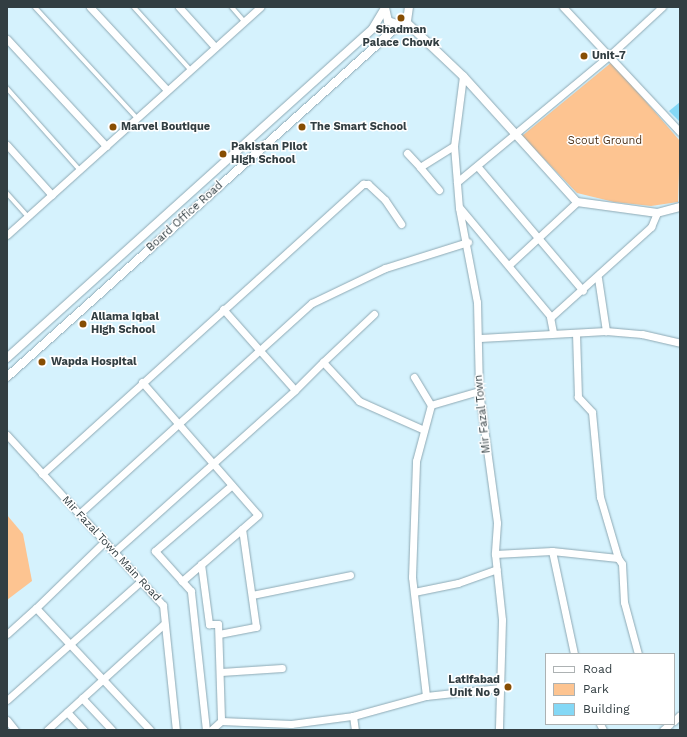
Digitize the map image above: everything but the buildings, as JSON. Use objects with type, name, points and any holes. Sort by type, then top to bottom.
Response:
[{"type":"street","points":[[90,7],[167,90]]},
{"type":"street","points":[[179,7],[215,47]]},
{"type":"street","points":[[7,235],[260,7]]},
{"type":"street","points":[[410,10],[416,7]]},
{"type":"street","points":[[563,7],[610,55],[680,132]]},
{"type":"street","points":[[457,182],[518,134],[610,55],[662,7]]},
{"type":"street","points":[[385,9],[388,22],[403,24],[463,76],[518,134],[577,202],[657,213],[680,207]]},
{"type":"street","name":"Board Office Road","points":[[7,358],[373,28],[385,9]]},
{"type":"street","name":"Board Office Road","points":[[7,377],[403,24],[410,10]]},
{"type":"street","points":[[7,39],[106,146]]},
{"type":"street","name":"Mir Fazal Town","points":[[463,76],[454,146],[459,208],[468,242],[480,338],[479,391],[497,523],[495,554],[502,620],[499,730]]},
{"type":"street","points":[[7,145],[52,195]]},
{"type":"street","points":[[420,167],[454,146]]},
{"type":"street","points":[[407,153],[439,190]]},
{"type":"street","points":[[478,167],[583,291]]},
{"type":"street","points":[[42,474],[142,382],[364,183],[393,208],[401,224]]},
{"type":"street","points":[[510,264],[577,202]]},
{"type":"street","points":[[459,208],[510,264],[550,317],[552,333]]},
{"type":"street","points":[[550,317],[598,278],[651,227],[657,213]]},
{"type":"street","points":[[79,514],[258,348],[312,303],[336,290],[385,268],[468,242]]},
{"type":"street","points":[[598,278],[606,331]]},
{"type":"street","points":[[223,309],[295,390]]},
{"type":"street","points":[[114,552],[295,390],[374,314]]},
{"type":"street","points":[[480,338],[606,331],[642,334],[680,343]]},
{"type":"street","points":[[576,333],[578,397],[592,412],[600,497],[618,558],[622,564],[624,602],[638,653]]},
{"type":"street","points":[[323,362],[359,401],[424,430]]},
{"type":"street","points":[[414,377],[431,405],[416,461],[414,592],[426,696]]},
{"type":"street","points":[[142,382],[179,422],[258,515],[182,581]]},
{"type":"street","points":[[431,405],[479,391]]},
{"type":"street","name":"Mir Fazal Town Main Road","points":[[7,435],[163,605],[176,730]]},
{"type":"street","points":[[206,730],[191,591],[155,551],[232,485]]},
{"type":"street","points":[[219,634],[256,627],[242,529]]},
{"type":"street","points":[[7,634],[104,542]]},
{"type":"street","points":[[495,554],[552,551],[618,558]]},
{"type":"street","points":[[552,551],[574,653]]},
{"type":"street","points":[[202,564],[209,624],[218,624],[221,672],[221,721]]},
{"type":"street","points":[[414,592],[458,583],[497,569]]},
{"type":"street","points":[[252,595],[350,575]]},
{"type":"street","points":[[7,700],[69,643],[141,581]]},
{"type":"street","points":[[36,608],[150,730]]},
{"type":"street","points":[[47,730],[164,624]]},
{"type":"street","points":[[221,672],[282,668]]},
{"type":"street","points":[[210,730],[221,721],[290,724],[353,716],[426,696],[500,688]]},
{"type":"street","points":[[82,698],[112,730]]},
{"type":"street","points":[[67,712],[84,730]]},
{"type":"street","points":[[353,716],[355,730]]},
{"type":"street","points":[[7,720],[15,730]]},
{"type":"lane","points":[[35,7],[137,118]]},
{"type":"lane","points":[[134,7],[190,69]]},
{"type":"lane","points":[[232,7],[244,21]]},
{"type":"lane","points":[[7,88],[80,170]]},
{"type":"lane","points":[[7,193],[28,216]]},
{"type":"green space","name":"Scout Ground","points":[[612,62],[680,141],[678,202],[651,206],[614,202],[577,193],[522,136]]},
{"type":"green space","points":[[7,515],[23,534],[32,581],[7,600]]},
{"type":"place","name":"Shadman Palace Chowk","points":[[401,18]]},
{"type":"place","name":"Unit-7","points":[[584,56]]},
{"type":"place","name":"Marvel Boutique","points":[[113,127]]},
{"type":"place","name":"The Smart School","points":[[302,127]]},
{"type":"place","name":"Pakistan Pilot High School","points":[[223,154]]},
{"type":"place","name":"Allama Iqbal High School","points":[[83,324]]},
{"type":"place","name":"Wapda Hospital","points":[[42,362]]},
{"type":"place","name":"Latifabad Unit No 9","points":[[508,687]]}]
